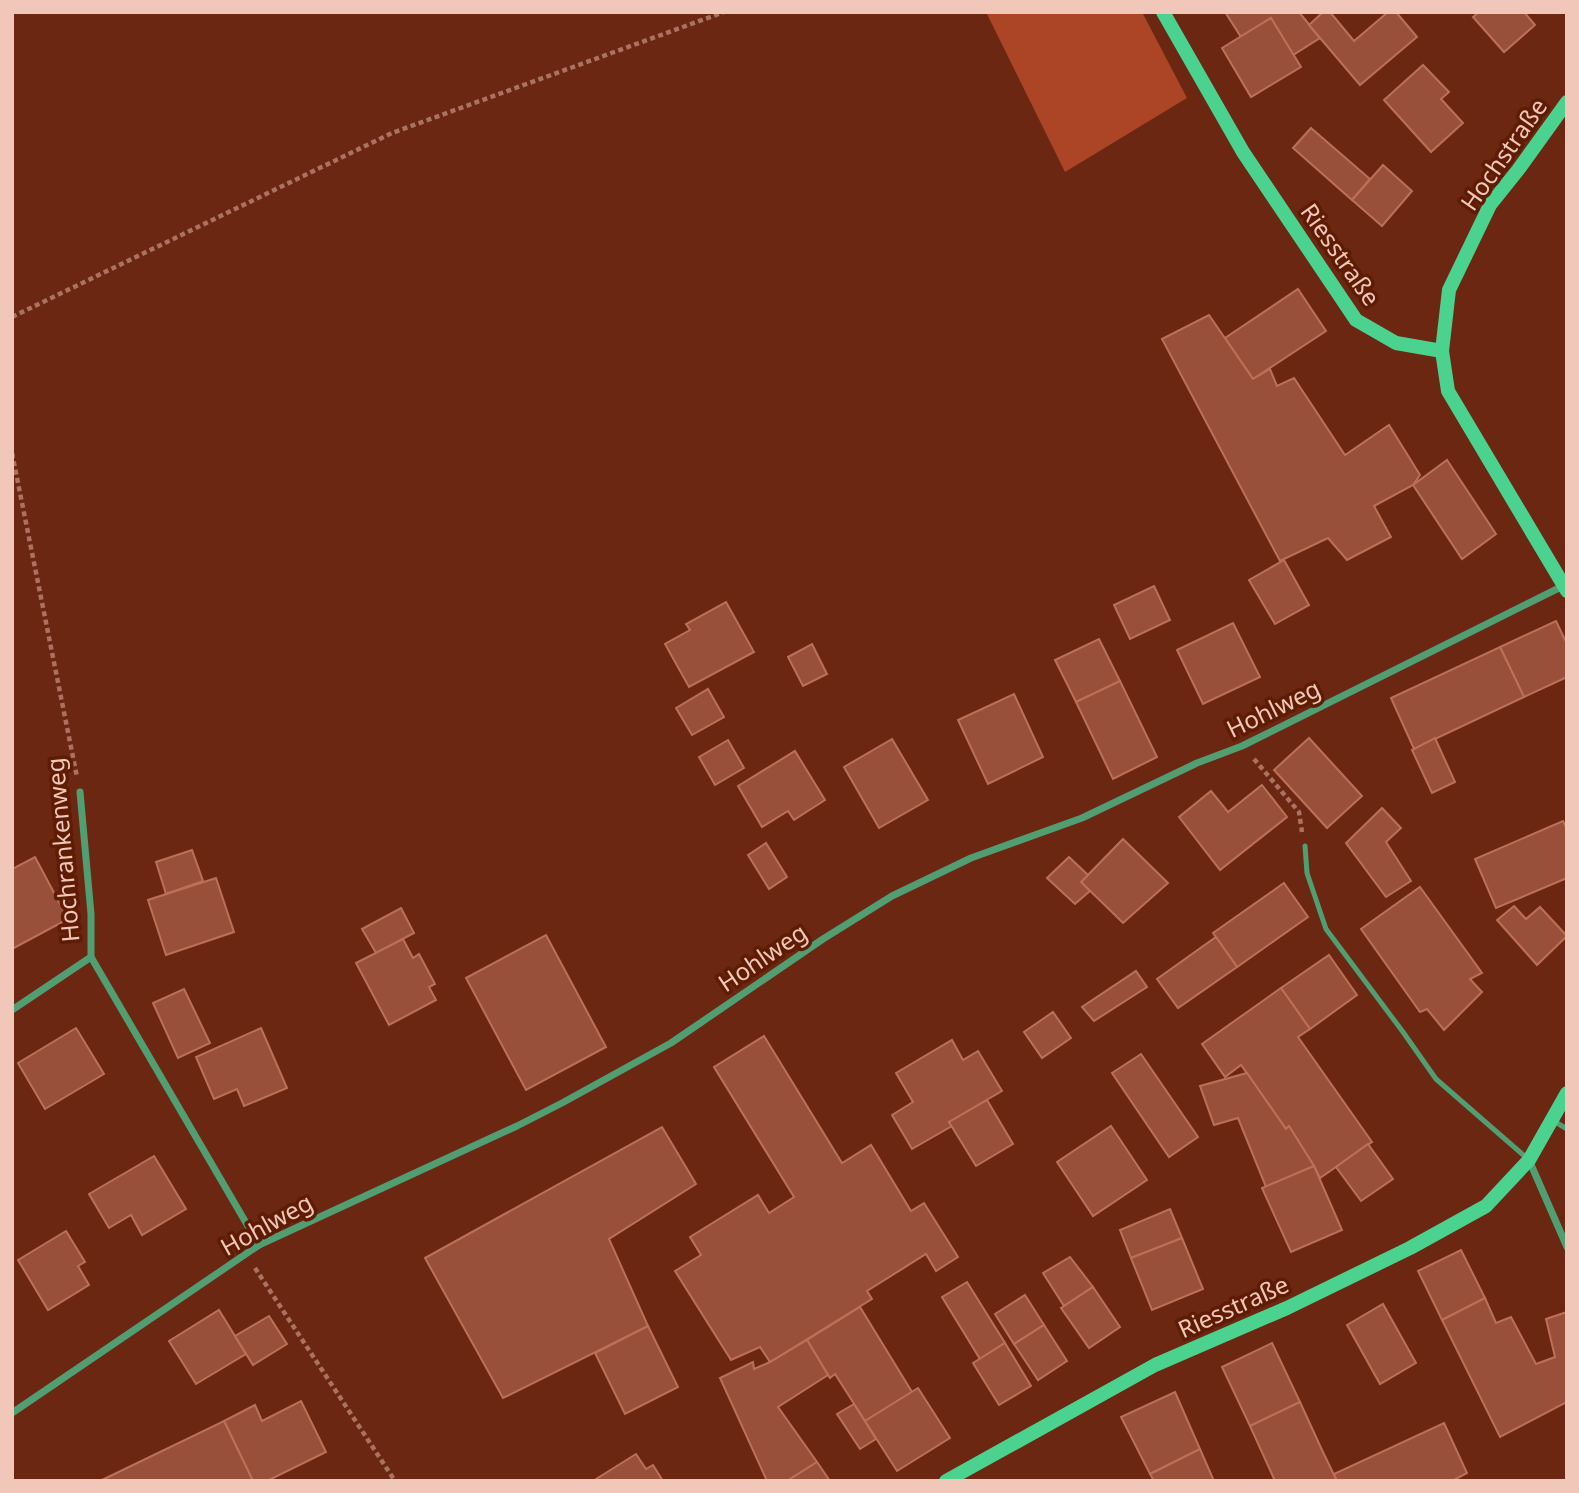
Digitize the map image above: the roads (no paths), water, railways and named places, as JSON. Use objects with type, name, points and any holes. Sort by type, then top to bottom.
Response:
[{"type":"street","name":"Riesstraße","points":[[1163,12],[1243,152],[1356,320],[1396,343],[1442,352]]},
{"type":"street","name":"Hochstraße","points":[[1442,352],[1449,290],[1490,205],[1567,102]]},
{"type":"street","points":[[1442,352],[1448,391],[1565,589]]},
{"type":"street","name":"Hohlweg","points":[[12,1413],[258,1245],[517,1126],[671,1043],[823,939],[892,896],[971,858],[1082,818],[1197,763],[1242,746],[1565,589]]},
{"type":"street","name":"Hochrankenweg","points":[[80,792],[91,914],[90,957],[258,1245]]},
{"type":"street","points":[[12,1010],[90,957]]},
{"type":"street","name":"Riesstraße","points":[[946,1481],[1155,1365],[1287,1308],[1410,1248],[1486,1206],[1529,1160],[1567,1093]]},
{"type":"street","points":[[1529,1160],[1567,1247]]},
{"type":"lane","points":[[1305,846],[1307,873],[1326,929],[1436,1079],[1529,1160]]},
{"type":"lane","points":[[1552,1120],[1567,1129]]}]
